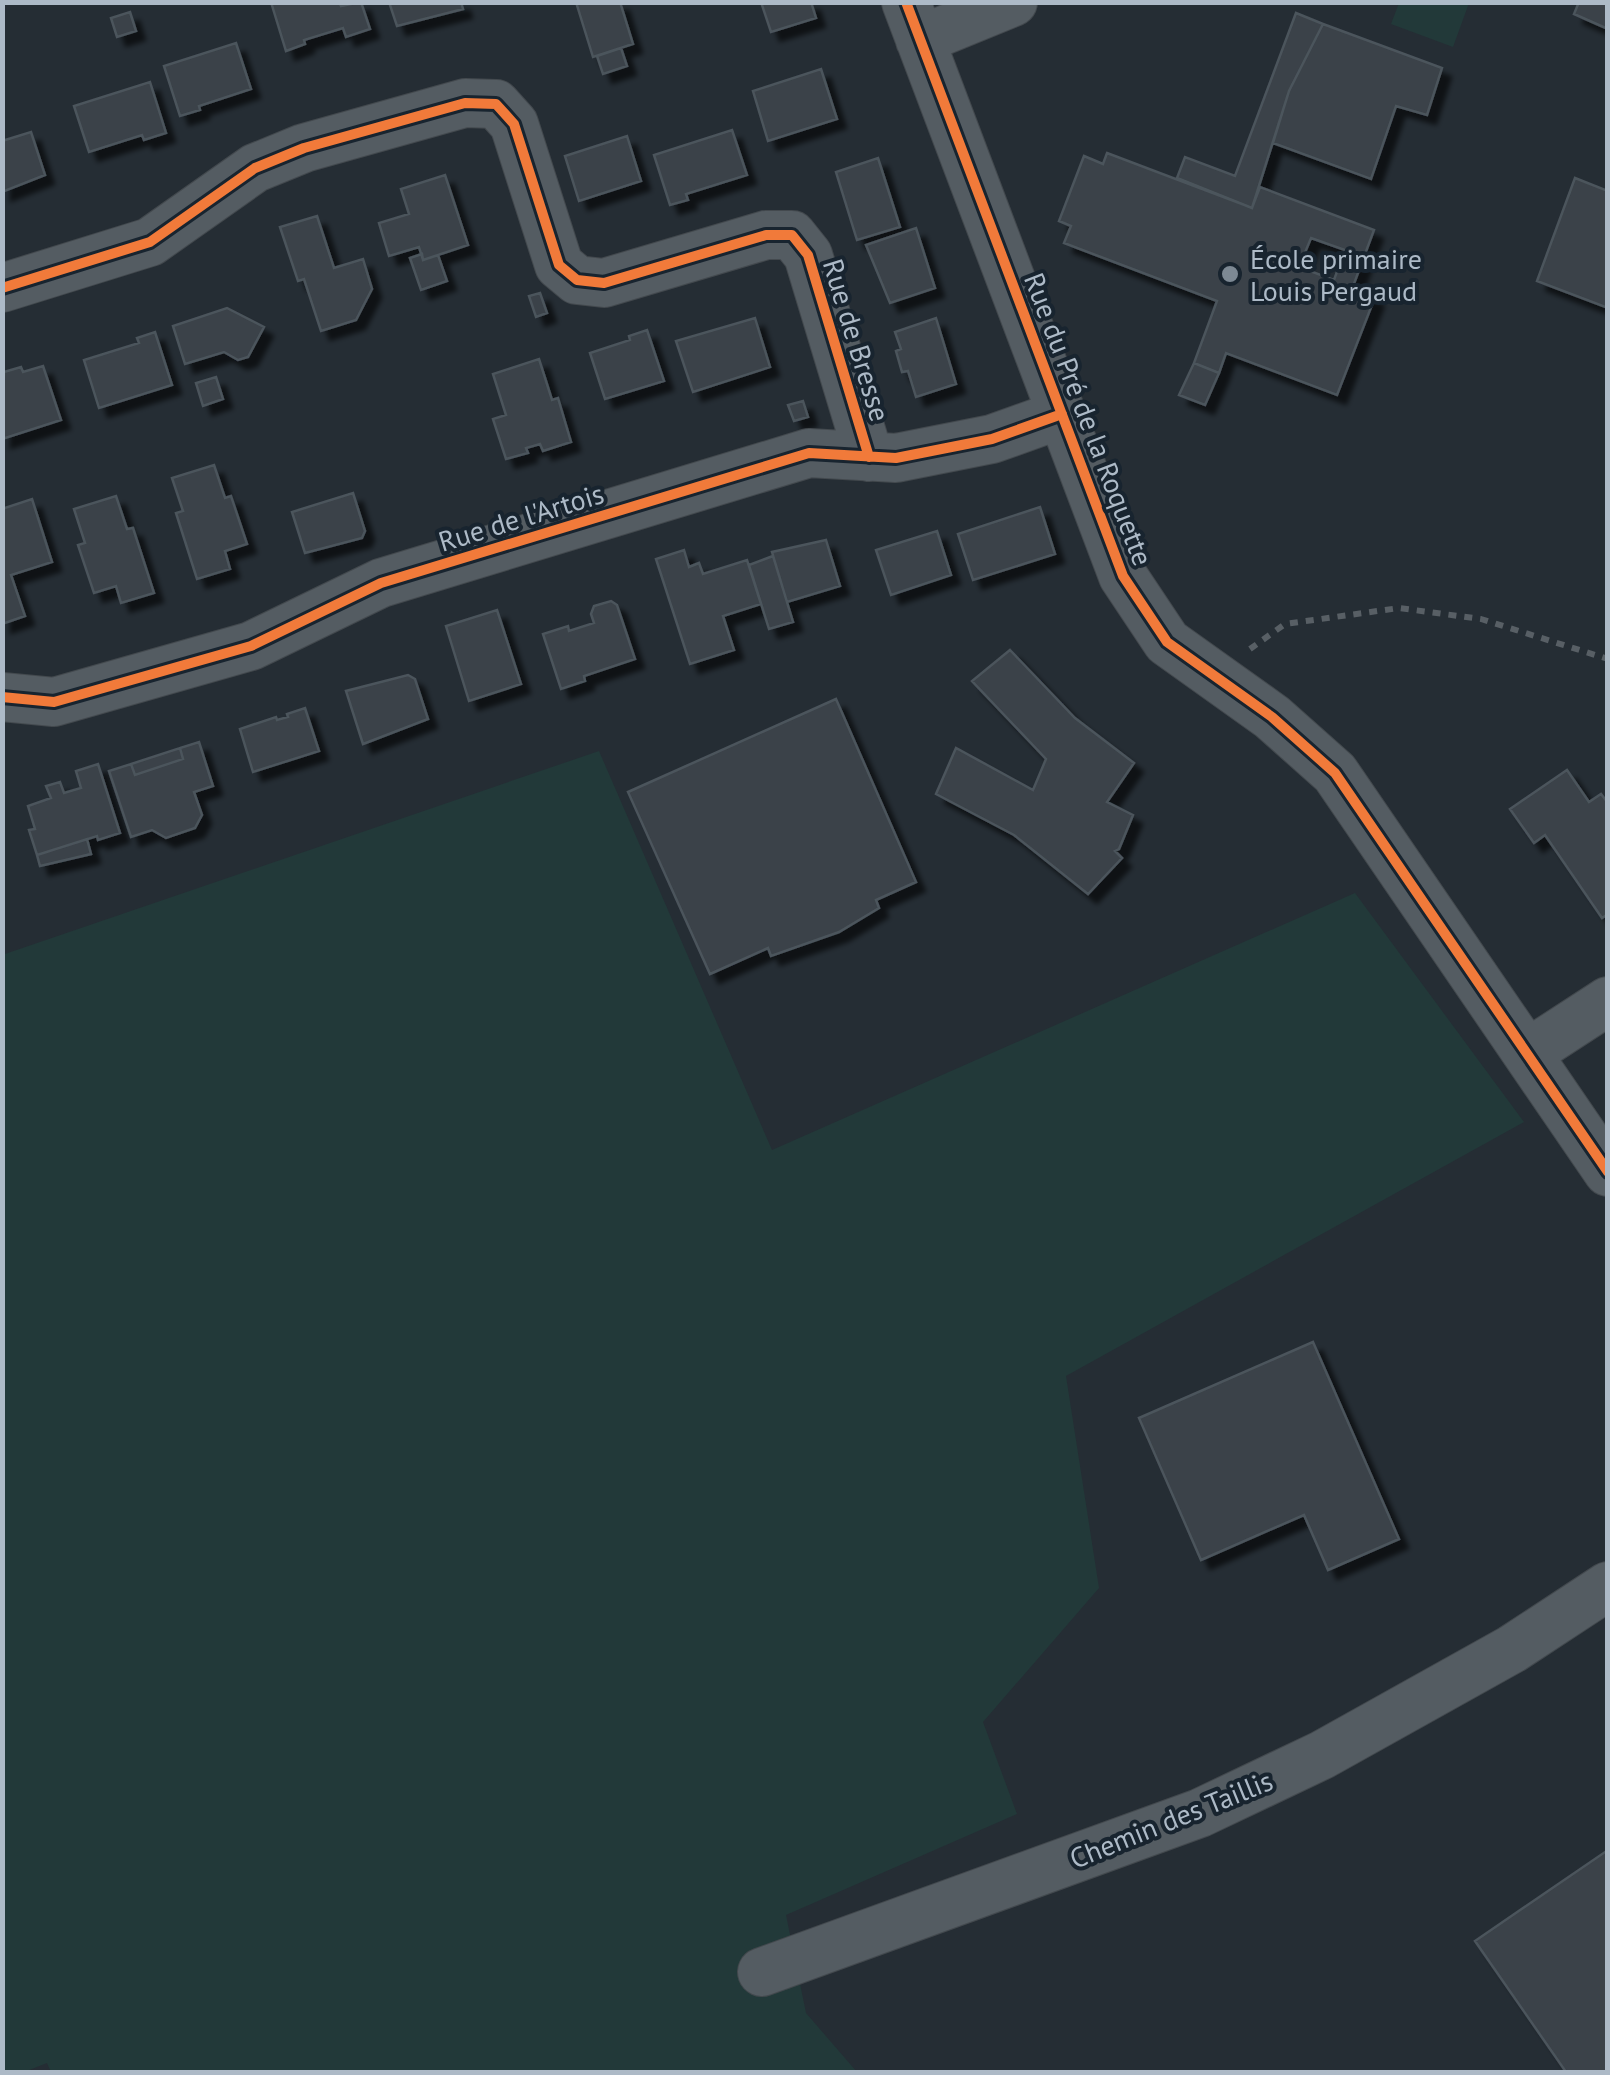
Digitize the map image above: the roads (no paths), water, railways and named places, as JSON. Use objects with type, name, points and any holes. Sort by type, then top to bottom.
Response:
[{"type":"street","points":[[913,21],[1013,2]]},
{"type":"street","name":"Rue du Pré de la Roquette","points":[[913,21],[1123,576],[1166,642],[1272,718],[1335,774],[1608,1172]]},
{"type":"street","name":"Rue de Bresse","points":[[2,288],[150,242],[255,168],[304,148],[465,103],[496,104],[514,124],[559,265],[578,280],[604,283],[766,235],[792,235],[808,255],[869,456]]},
{"type":"street","name":"Rue de l'Artois","points":[[2,697],[54,702],[251,646],[381,583],[809,452],[896,458],[992,439],[1062,414]]},
{"type":"street","points":[[1528,1054],[1608,1001]]},
{"type":"street","name":"Chemin des Taillis","points":[[762,1972],[1200,1814],[1322,1754],[1512,1650],[1608,1586]]},
{"type":"place","name":"École primaire Louis Pergaud","points":[[1230,274]]}]
